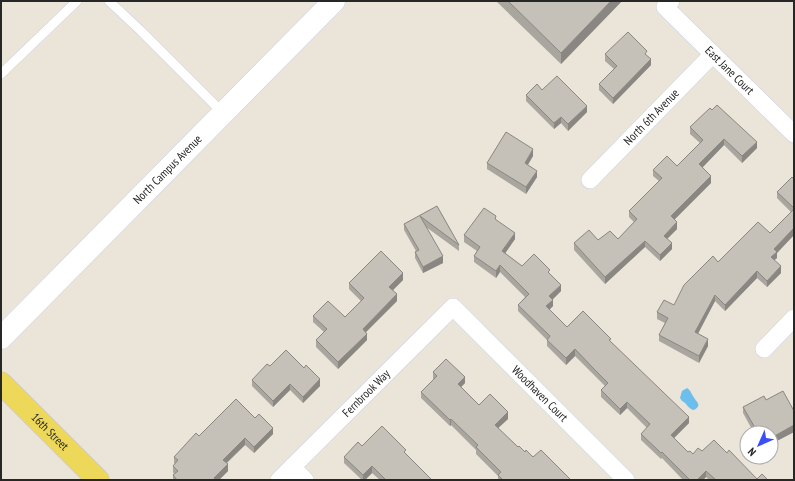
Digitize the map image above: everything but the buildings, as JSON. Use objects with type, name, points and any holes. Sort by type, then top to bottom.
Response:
[{"type":"main road","name":"North Campus Avenue","points":[[1,338],[334,1]]},
{"type":"main road","name":"16th Street","points":[[1,383],[98,480]]},
{"type":"street","name":"East Jane Court","points":[[668,4],[713,54],[794,134]]},
{"type":"street","name":"North 6th Avenue","points":[[590,180],[713,54]]},
{"type":"street","name":"Fernbrook Way","points":[[280,480],[453,307]]},
{"type":"street","name":"Woodhaven Court","points":[[453,307],[626,480]]},
{"type":"street","points":[[764,349],[794,318]]},
{"type":"street","points":[[292,467],[305,480]]},
{"type":"lane","points":[[1,74],[78,1]]},
{"type":"lane","points":[[109,1],[223,113]]},
{"type":"water","points":[[687,388],[698,403],[698,407],[694,410],[680,398],[682,391]]}]
